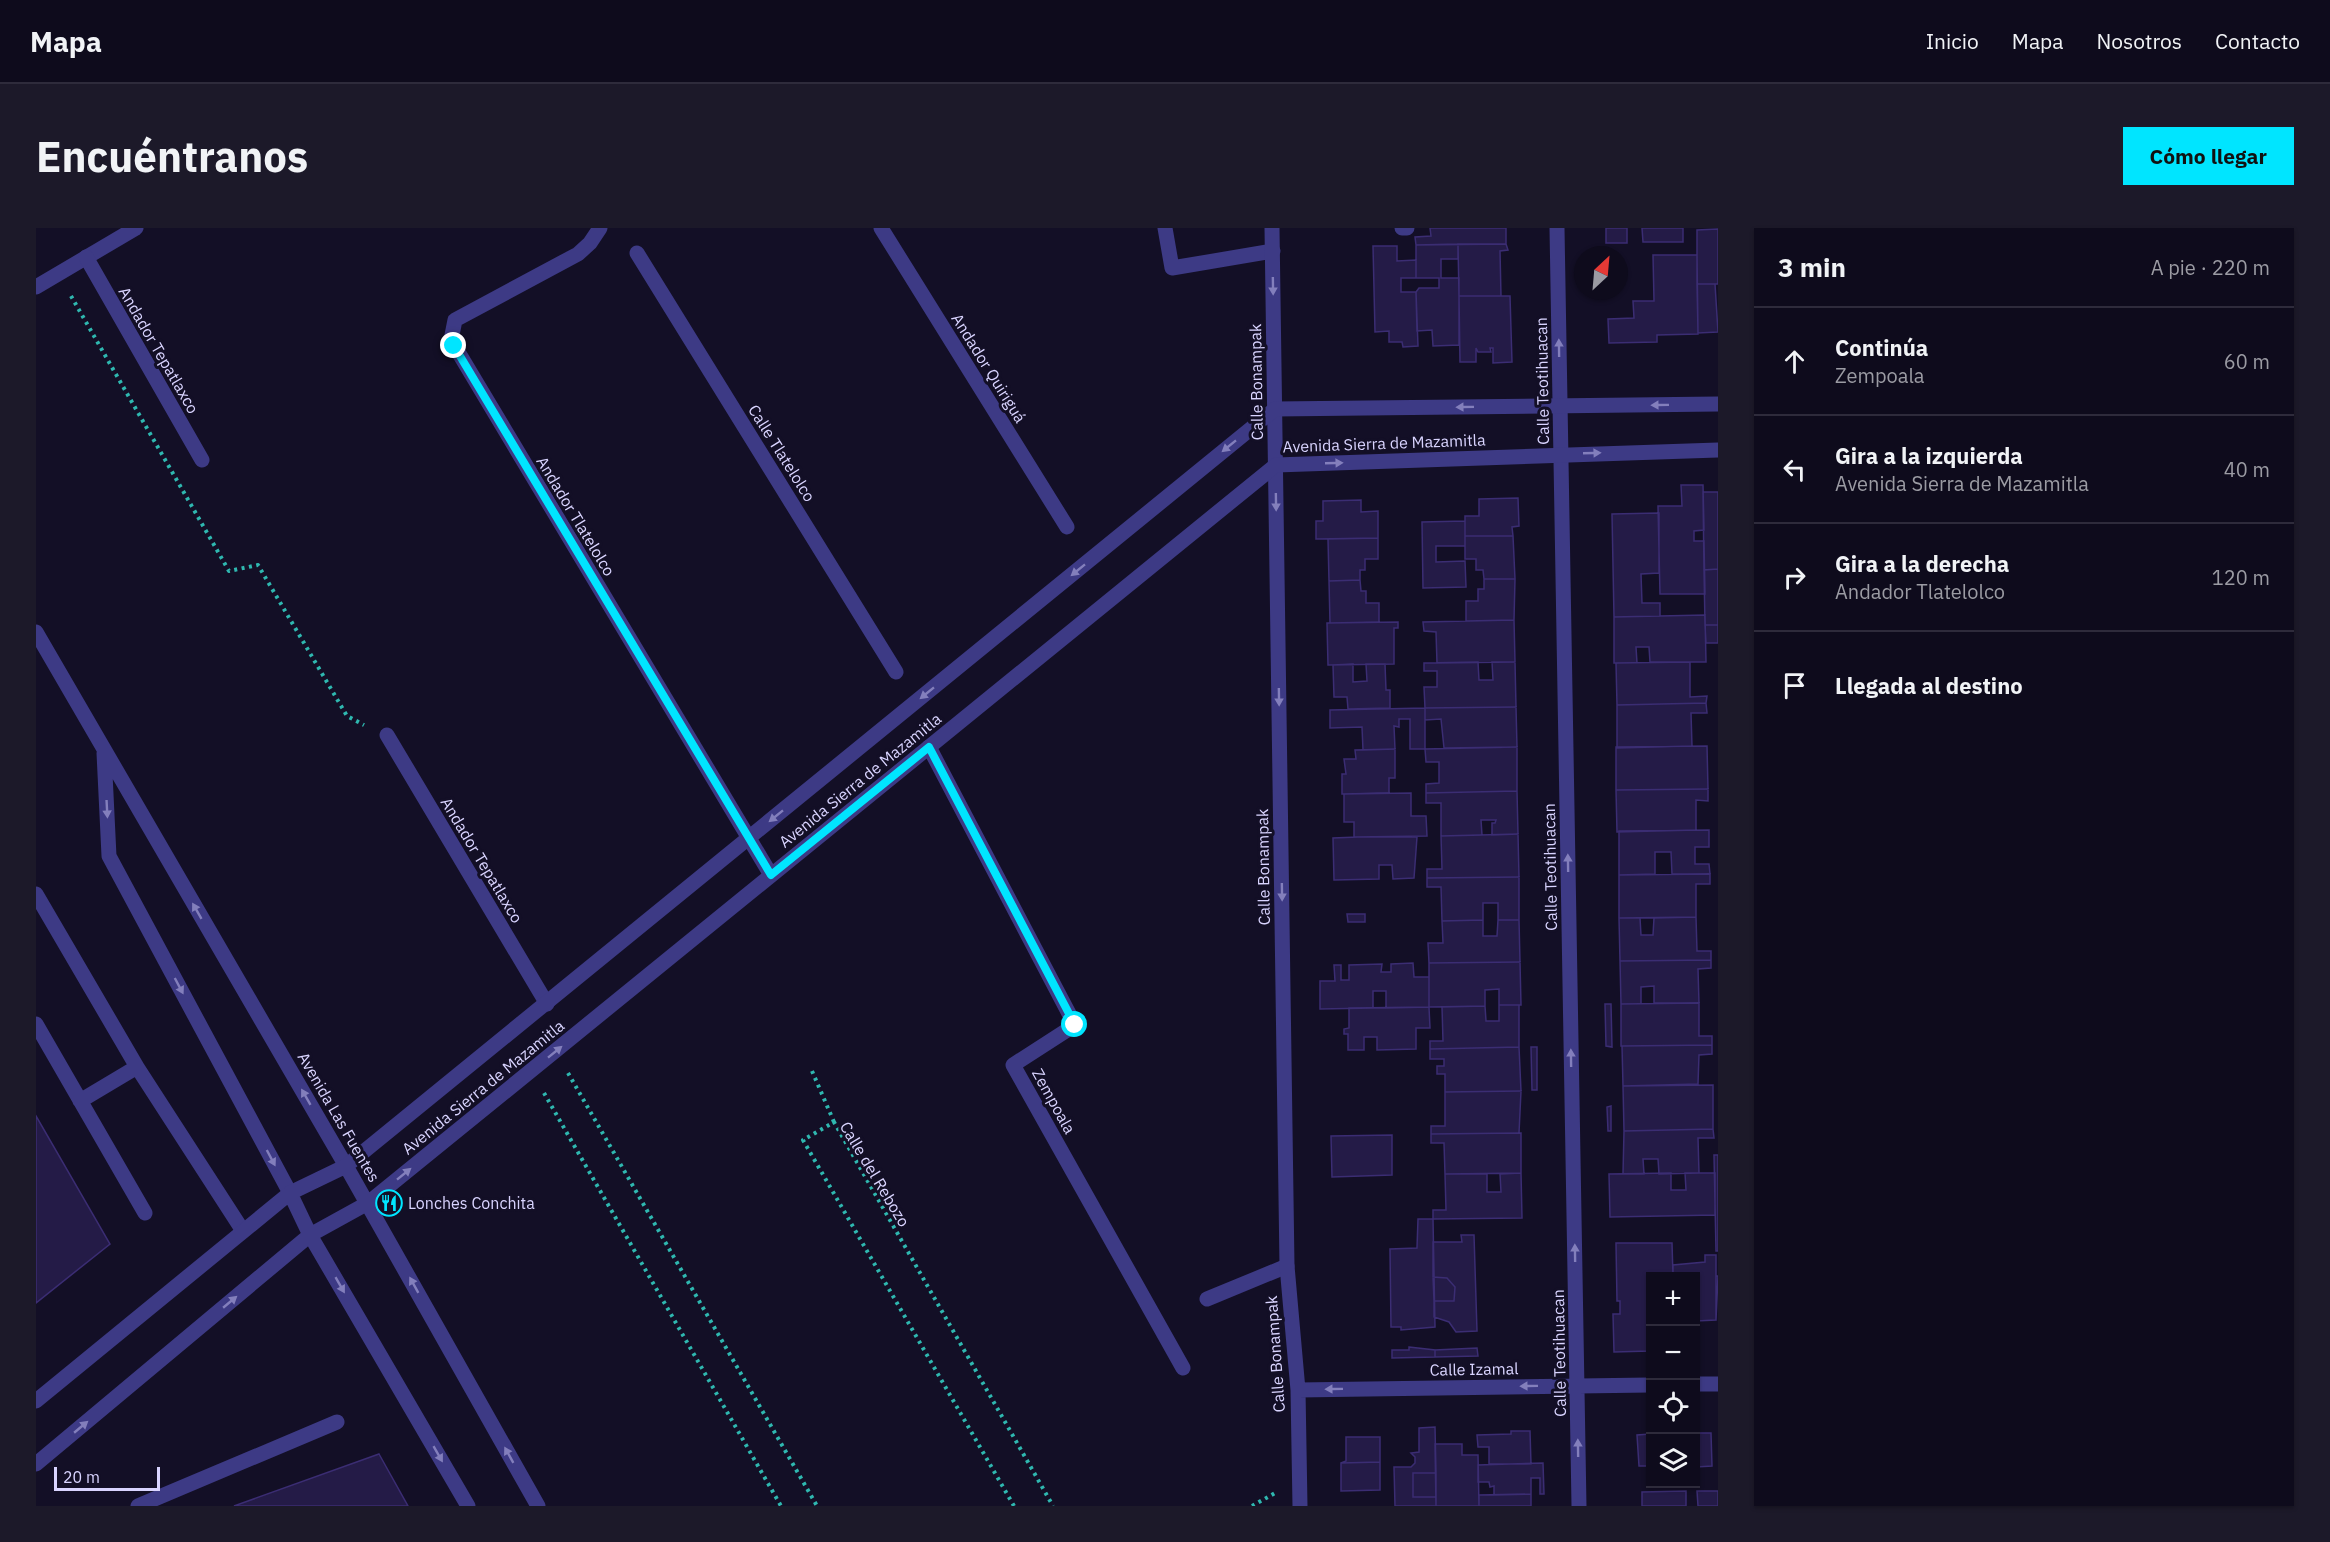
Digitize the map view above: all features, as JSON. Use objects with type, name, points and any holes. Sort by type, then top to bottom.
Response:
[{"type":"street","points":[[36,287],[136,228]]},
{"type":"street","name":"Andador Quiriguá","points":[[881,228],[1067,527]]},
{"type":"street","points":[[1165,228],[1172,268],[1273,251]]},
{"type":"street","name":"Calle Bonampak","points":[[1272,228],[1287,1266],[1298,1390],[1300,1506]]},
{"type":"street","points":[[1402,228],[1407,228]]},
{"type":"street","name":"Calle Teotihuacan","points":[[1557,228],[1579,1506]]},
{"type":"street","name":"Andador Tlatelolco","points":[[600,229],[578,254],[455,320],[451,339],[771,875]]},
{"type":"street","name":"Calle Tlatelolco","points":[[637,253],[896,672]]},
{"type":"street","name":"Andador Tepatlaxco","points":[[86,257],[202,460]]},
{"type":"street","name":"Avenida Sierra de Mazamitla","points":[[36,1401],[290,1193],[346,1166],[1275,409],[1718,404]]},
{"type":"street","name":"Avenida Sierra de Mazamitla","points":[[36,1464],[310,1234],[368,1203],[1276,465],[1718,450]]},
{"type":"street","name":"Avenida Las Fuentes","points":[[36,632],[368,1203],[538,1506]]},
{"type":"street","name":"Andador Tepatlaxco","points":[[387,735],[546,1004]]},
{"type":"street","name":"Zempoala","points":[[929,747],[1075,1025],[1013,1065],[1183,1368]]},
{"type":"street","name":"Avenida Las Fuentes","points":[[104,750],[109,856],[310,1234],[468,1506]]},
{"type":"street","points":[[36,894],[136,1067],[243,1231]]},
{"type":"street","points":[[36,1024],[145,1213]]},
{"type":"street","points":[[80,1101],[136,1067]]},
{"type":"street","points":[[1207,1299],[1287,1266]]},
{"type":"street","points":[[1700,1384],[1718,1384]]},
{"type":"street","name":"Calle Izamal","points":[[1298,1390],[1646,1385]]},
{"type":"street","points":[[138,1506],[337,1422]]},
{"type":"path","points":[[58,274],[229,571],[258,565],[347,716],[387,735]]},
{"type":"path","points":[[555,1052],[817,1506]]},
{"type":"path","points":[[532,1070],[781,1506]]},
{"type":"path","points":[[812,1071],[834,1122]]},
{"type":"path","name":"Calle del Rebozo","points":[[1014,1506],[803,1140],[834,1122],[1053,1506]]},
{"type":"building","points":[[1430,228],[1506,228],[1506,244],[1416,245],[1415,237],[1431,236]]},
{"type":"building","points":[[1606,228],[1627,228],[1627,243],[1606,243]]},
{"type":"building","points":[[1642,228],[1683,228],[1683,242],[1643,242]]},
{"type":"building","points":[[1718,229],[1718,284],[1697,284],[1697,230]]},
{"type":"building","points":[[1458,244],[1458,259],[1441,259],[1441,278],[1459,278],[1459,345],[1433,346],[1432,330],[1417,331],[1416,292],[1419,288],[1439,288],[1439,278],[1416,278],[1416,245]]},
{"type":"building","points":[[1458,244],[1506,244],[1508,250],[1500,251],[1501,296],[1459,296]]},
{"type":"building","points":[[1373,246],[1397,246],[1397,261],[1416,260],[1416,278],[1401,278],[1401,292],[1416,292],[1418,346],[1403,347],[1402,342],[1389,342],[1389,331],[1375,332]]},
{"type":"building","points":[[1653,255],[1697,255],[1698,334],[1657,335],[1657,342],[1609,343],[1608,319],[1634,318],[1633,301],[1654,301]]},
{"type":"building","points":[[1697,284],[1715,284],[1718,332],[1698,333]]},
{"type":"building","points":[[1459,296],[1510,296],[1512,362],[1493,363],[1493,348],[1490,348],[1491,352],[1478,352],[1476,348],[1476,362],[1460,362]]},
{"type":"building","points":[[1681,485],[1703,485],[1704,530],[1694,531],[1694,541],[1704,541],[1705,594],[1660,594],[1658,506],[1682,506]]},
{"type":"building","points":[[1703,492],[1718,492],[1718,569],[1704,570]]},
{"type":"building","points":[[1518,498],[1519,526],[1512,527],[1513,536],[1465,536],[1465,516],[1479,516],[1479,499]]},
{"type":"building","points":[[1361,500],[1361,512],[1378,511],[1378,538],[1316,539],[1316,521],[1323,521],[1323,501]]},
{"type":"building","points":[[1659,513],[1659,573],[1641,574],[1642,603],[1660,603],[1660,616],[1614,617],[1612,514]]},
{"type":"building","points":[[1465,521],[1465,546],[1436,546],[1436,562],[1465,561],[1466,587],[1423,588],[1422,522]]},
{"type":"building","points":[[1465,536],[1513,536],[1515,579],[1484,579],[1483,570],[1476,570],[1476,559],[1465,559]]},
{"type":"building","points":[[1378,538],[1378,559],[1365,559],[1365,570],[1360,570],[1360,580],[1329,581],[1328,539]]},
{"type":"building","points":[[1718,569],[1718,625],[1705,625],[1704,570]]},
{"type":"building","points":[[1484,579],[1515,579],[1514,620],[1466,621],[1466,601],[1478,601],[1478,589],[1484,589]]},
{"type":"building","points":[[1360,580],[1361,591],[1366,591],[1366,603],[1379,603],[1379,622],[1330,623],[1329,581]]},
{"type":"building","points":[[1705,615],[1706,662],[1650,662],[1649,647],[1636,647],[1637,663],[1614,663],[1614,617]]},
{"type":"building","points":[[1514,620],[1515,662],[1437,663],[1436,632],[1424,631],[1423,622]]},
{"type":"building","points":[[1398,622],[1398,628],[1394,628],[1394,664],[1328,665],[1327,623]]},
{"type":"building","points":[[1705,625],[1718,625],[1718,643],[1706,643]]},
{"type":"building","points":[[1478,662],[1479,680],[1493,680],[1492,662],[1515,662],[1516,707],[1425,708],[1424,687],[1437,687],[1437,671],[1424,671],[1424,663]]},
{"type":"building","points":[[1690,662],[1690,697],[1707,696],[1706,703],[1617,705],[1616,663]]},
{"type":"building","points":[[1353,664],[1353,682],[1367,681],[1366,664],[1385,664],[1386,690],[1390,690],[1390,708],[1348,709],[1347,697],[1334,697],[1333,665]]},
{"type":"building","points":[[1706,703],[1707,713],[1691,713],[1692,746],[1617,748],[1617,705]]},
{"type":"building","points":[[1516,707],[1517,747],[1444,748],[1441,719],[1425,720],[1425,708]]},
{"type":"building","points":[[1425,708],[1425,749],[1410,749],[1410,719],[1399,719],[1399,727],[1394,726],[1395,749],[1363,750],[1362,727],[1330,728],[1330,710]]},
{"type":"building","points":[[1707,746],[1708,789],[1616,790],[1616,747]]},
{"type":"building","points":[[1517,747],[1517,791],[1426,793],[1426,784],[1439,783],[1439,762],[1426,762],[1425,749]]},
{"type":"building","points":[[1395,749],[1395,778],[1389,778],[1389,793],[1342,794],[1342,774],[1346,774],[1344,759],[1356,759],[1355,750]]},
{"type":"building","points":[[1708,789],[1708,801],[1696,800],[1696,830],[1617,832],[1616,790]]},
{"type":"building","points":[[1517,791],[1518,834],[1492,835],[1492,823],[1496,820],[1481,820],[1482,835],[1441,836],[1441,803],[1426,803],[1426,793]]},
{"type":"building","points":[[1411,793],[1411,816],[1426,816],[1427,836],[1354,837],[1354,822],[1344,822],[1344,794]]},
{"type":"building","points":[[1709,830],[1709,847],[1695,847],[1695,864],[1709,864],[1710,874],[1672,874],[1671,852],[1655,852],[1655,874],[1619,875],[1619,831]]},
{"type":"building","points":[[1518,834],[1519,877],[1427,878],[1427,869],[1442,869],[1441,836]]},
{"type":"building","points":[[1417,837],[1414,878],[1393,879],[1392,865],[1379,865],[1379,879],[1334,880],[1333,838]]},
{"type":"building","points":[[1710,874],[1710,884],[1696,884],[1696,917],[1619,918],[1619,875]]},
{"type":"building","points":[[1519,877],[1519,920],[1498,920],[1498,903],[1483,903],[1483,920],[1442,921],[1441,887],[1427,887],[1427,878]]},
{"type":"building","points":[[1347,914],[1365,914],[1365,922],[1348,922]]},
{"type":"building","points":[[1696,917],[1697,951],[1711,951],[1711,960],[1620,961],[1619,918],[1640,918],[1641,935],[1653,935],[1654,918]]},
{"type":"building","points":[[1483,920],[1483,936],[1497,936],[1498,920],[1519,920],[1520,962],[1429,963],[1428,943],[1443,943],[1442,921]]},
{"type":"building","points":[[1711,960],[1711,968],[1698,969],[1699,1003],[1654,1003],[1654,986],[1641,987],[1641,1004],[1621,1004],[1620,961]]},
{"type":"building","points":[[1520,962],[1521,1005],[1499,1005],[1499,989],[1485,990],[1485,1006],[1429,1007],[1429,963]]},
{"type":"building","points":[[1413,963],[1414,977],[1429,977],[1429,1007],[1386,1008],[1386,991],[1373,991],[1373,1008],[1320,1009],[1320,981],[1335,981],[1334,965],[1341,965],[1341,980],[1349,980],[1349,965],[1382,964],[1381,972],[1391,972],[1391,964]]},
{"type":"building","points":[[1699,1003],[1699,1036],[1712,1036],[1712,1045],[1621,1046],[1621,1004]]},
{"type":"building","points":[[1605,1004],[1611,1004],[1612,1047],[1606,1046]]},
{"type":"building","points":[[1499,1005],[1519,1005],[1519,1047],[1430,1049],[1430,1041],[1443,1041],[1442,1007],[1485,1006],[1486,1021],[1499,1021]]},
{"type":"building","points":[[1429,1007],[1430,1028],[1416,1028],[1416,1049],[1377,1050],[1377,1037],[1364,1037],[1364,1050],[1348,1050],[1348,1034],[1344,1034],[1344,1029],[1349,1028],[1349,1008]]},
{"type":"building","points":[[1712,1045],[1712,1054],[1699,1055],[1698,1084],[1623,1086],[1622,1046]]},
{"type":"building","points":[[1519,1047],[1521,1091],[1445,1092],[1445,1074],[1437,1074],[1437,1066],[1444,1066],[1444,1059],[1430,1059],[1430,1049]]},
{"type":"building","points":[[1531,1047],[1537,1047],[1537,1090],[1532,1090]]},
{"type":"building","points":[[1713,1085],[1713,1129],[1624,1131],[1623,1086]]},
{"type":"building","points":[[1521,1091],[1519,1133],[1431,1134],[1431,1126],[1445,1126],[1445,1092]]},
{"type":"building","points":[[1611,1106],[1611,1131],[1608,1131],[1607,1107]]},
{"type":"building","points":[[36,1116],[110,1244],[36,1303]]},
{"type":"building","points":[[1713,1129],[1714,1138],[1698,1138],[1699,1173],[1659,1174],[1658,1159],[1643,1159],[1644,1174],[1623,1174],[1624,1131]]},
{"type":"building","points":[[1521,1133],[1521,1173],[1445,1174],[1444,1143],[1431,1143],[1431,1134]]},
{"type":"building","points":[[1392,1135],[1392,1175],[1332,1177],[1331,1136]]},
{"type":"building","points":[[1714,1155],[1718,1155],[1718,1251],[1716,1251]]},
{"type":"building","points":[[1521,1173],[1522,1218],[1433,1219],[1433,1210],[1446,1210],[1445,1174],[1487,1174],[1487,1192],[1501,1192],[1500,1174]]},
{"type":"building","points":[[1671,1173],[1671,1190],[1686,1190],[1685,1173],[1715,1173],[1715,1215],[1610,1217],[1609,1174]]},
{"type":"building","points":[[1418,1219],[1433,1219],[1435,1327],[1401,1330],[1401,1327],[1391,1327],[1390,1249],[1417,1248]]},
{"type":"building","points":[[1461,1235],[1474,1235],[1477,1331],[1456,1332],[1449,1322],[1434,1317],[1434,1301],[1454,1301],[1455,1287],[1447,1278],[1433,1277],[1433,1242],[1462,1242]]},
{"type":"building","points":[[1616,1243],[1672,1243],[1673,1272],[1646,1272],[1646,1351],[1614,1352],[1613,1314],[1620,1314],[1620,1301],[1617,1301]]},
{"type":"building","points":[[1705,1255],[1716,1255],[1716,1320],[1700,1321],[1700,1272],[1673,1272],[1673,1265],[1705,1262]]},
{"type":"building","points":[[1716,1276],[1718,1276],[1716,1320]]},
{"type":"building","points":[[1433,1277],[1447,1278],[1455,1287],[1454,1301],[1434,1301]]},
{"type":"building","points":[[1409,1347],[1435,1350],[1435,1357],[1392,1358],[1392,1350],[1409,1350]]},
{"type":"building","points":[[1477,1348],[1478,1356],[1435,1357],[1435,1350]]},
{"type":"building","points":[[1435,1427],[1436,1473],[1413,1473],[1413,1497],[1436,1497],[1436,1506],[1395,1506],[1394,1467],[1411,1467],[1415,1463],[1415,1457],[1411,1453],[1419,1452],[1419,1428]]},
{"type":"building","points":[[1511,1431],[1530,1431],[1531,1464],[1489,1464],[1489,1447],[1478,1447],[1477,1435],[1511,1434]]},
{"type":"building","points":[[1700,1433],[1711,1433],[1712,1466],[1700,1467]]},
{"type":"building","points":[[1646,1434],[1646,1466],[1639,1466],[1637,1435]]},
{"type":"building","points":[[1346,1437],[1380,1437],[1380,1462],[1341,1463],[1346,1461]]},
{"type":"building","points":[[1435,1444],[1462,1444],[1462,1455],[1478,1455],[1479,1506],[1436,1506]]},
{"type":"building","points":[[379,1454],[408,1506],[234,1506]]},
{"type":"building","points":[[1380,1462],[1380,1490],[1341,1491],[1341,1463]]},
{"type":"building","points":[[1543,1463],[1544,1494],[1540,1494],[1540,1478],[1531,1478],[1531,1494],[1494,1495],[1494,1486],[1490,1487],[1489,1482],[1478,1482],[1478,1465]]},
{"type":"building","points":[[1413,1473],[1436,1473],[1436,1497],[1413,1497]]},
{"type":"building","points":[[1686,1491],[1686,1506],[1642,1506],[1642,1492]]},
{"type":"building","points":[[1697,1491],[1718,1491],[1718,1506],[1698,1506]]},
{"type":"building","points":[[1531,1494],[1531,1506],[1479,1506],[1479,1495]]},
{"type":"place","name":"Lonches Conchita","points":[[389,1203]]},
{"type":"route","points":[[454,346],[771,875],[929,747],[1075,1025]]}]
